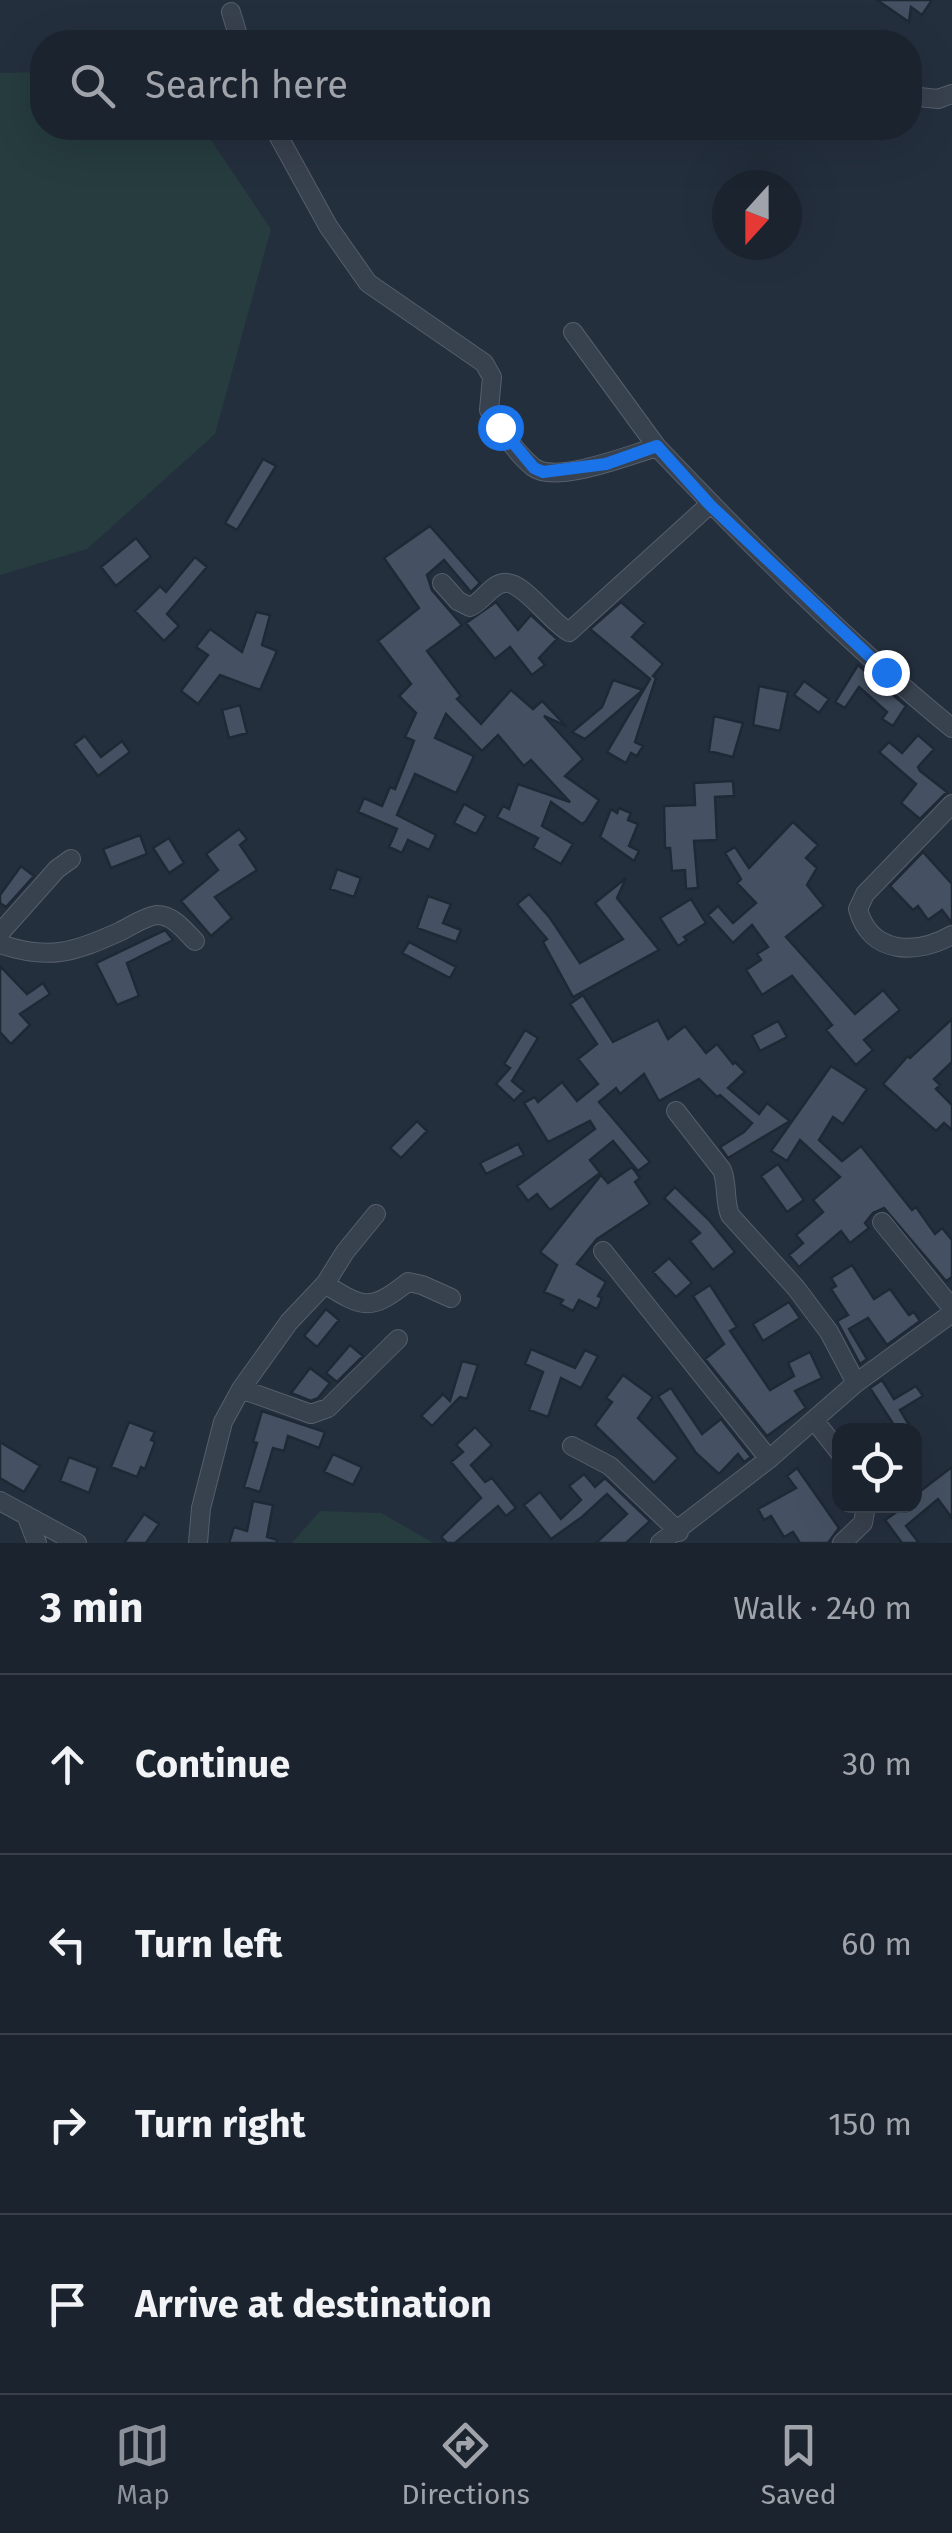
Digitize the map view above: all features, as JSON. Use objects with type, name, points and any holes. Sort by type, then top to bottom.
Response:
[{"type":"street","points":[[230,12],[236,30]]},
{"type":"street","points":[[922,97],[938,99],[952,94]]},
{"type":"street","points":[[281,140],[328,226],[368,283],[484,363],[492,377],[488,410],[534,468],[552,472],[606,464],[657,446]]},
{"type":"street","points":[[574,332],[657,446],[710,505],[796,589],[952,728]]},
{"type":"street","points":[[442,582],[458,602],[470,606],[498,584],[518,585],[569,632],[710,505]]},
{"type":"street","points":[[952,804],[865,894],[858,909],[861,922],[883,944],[897,949],[934,945],[952,936]]},
{"type":"street","points":[[0,933],[57,870],[72,859]]},
{"type":"street","points":[[0,944],[29,954],[62,952],[94,943],[154,915],[171,918],[196,941]]},
{"type":"street","points":[[676,1111],[722,1170],[730,1215],[796,1288],[829,1332],[856,1383]]},
{"type":"street","points":[[198,1543],[201,1508],[223,1422],[241,1389],[289,1322],[326,1284],[345,1252],[376,1214]]},
{"type":"street","points":[[660,1543],[768,1459],[856,1383],[952,1311],[882,1222]]},
{"type":"street","points":[[602,1252],[768,1459]]},
{"type":"street","points":[[326,1284],[352,1302],[366,1306],[384,1301],[408,1282],[450,1298]]},
{"type":"street","points":[[241,1389],[311,1414],[328,1408],[398,1339]]},
{"type":"street","points":[[814,1420],[832,1443]]},
{"type":"street","points":[[572,1446],[610,1466],[678,1532]]},
{"type":"street","points":[[0,1501],[77,1543]]},
{"type":"street","points":[[842,1543],[863,1522],[865,1513]]},
{"type":"street","points":[[26,1516],[37,1543]]},
{"type":"green space","points":[[30,72],[30,140],[211,140],[271,229],[215,434],[87,549],[0,575],[0,73]]},
{"type":"green space","points":[[320,1511],[381,1513],[434,1543],[292,1543]]},
{"type":"building","points":[[877,0],[932,0],[922,15],[911,7],[909,22]]},
{"type":"building","points":[[263,459],[276,466],[237,530],[225,523]]},
{"type":"building","points":[[430,526],[480,583],[471,592],[444,560],[427,575],[432,590],[462,625],[427,651],[461,696],[457,699],[481,724],[511,690],[533,709],[542,701],[566,726],[544,716],[583,759],[565,776],[599,800],[582,824],[551,802],[542,826],[573,844],[561,864],[533,848],[538,838],[497,817],[503,806],[509,809],[518,784],[570,802],[531,760],[524,766],[498,735],[482,751],[446,714],[435,738],[474,756],[468,769],[456,793],[415,774],[397,815],[436,835],[429,850],[408,840],[402,853],[389,847],[397,829],[358,812],[364,798],[382,806],[390,787],[395,789],[414,741],[405,737],[416,713],[399,696],[411,684],[378,641],[419,608],[384,558]]},
{"type":"building","points":[[136,538],[151,557],[116,586],[101,567]]},
{"type":"building","points":[[195,557],[207,567],[167,614],[179,626],[164,641],[135,611],[160,586],[166,592]]},
{"type":"building","points":[[496,602],[518,630],[531,615],[557,639],[539,658],[545,665],[532,675],[510,647],[495,659],[466,623]]},
{"type":"building","points":[[621,602],[645,623],[632,637],[663,664],[653,676],[656,678],[635,742],[643,746],[637,756],[631,753],[626,763],[607,752],[650,679],[590,629]]},
{"type":"building","points":[[256,612],[270,615],[262,645],[277,651],[260,690],[220,675],[198,704],[181,691],[208,655],[196,647],[210,629],[242,652]]},
{"type":"building","points":[[858,665],[906,706],[893,726],[882,719],[887,712],[859,687],[845,708],[835,702]]},
{"type":"building","points":[[613,680],[643,690],[585,739],[572,732],[602,707]]},
{"type":"building","points":[[804,681],[829,699],[819,713],[794,695]]},
{"type":"building","points":[[759,686],[788,692],[780,731],[753,725]]},
{"type":"building","points":[[240,705],[247,733],[229,738],[222,710]]},
{"type":"building","points":[[714,716],[743,723],[733,757],[709,751]]},
{"type":"building","points":[[918,735],[934,749],[918,767],[920,771],[947,792],[920,819],[901,803],[916,784],[879,752],[889,742],[902,753]]},
{"type":"building","points":[[85,736],[101,757],[122,741],[130,752],[98,776],[74,744]]},
{"type":"building","points":[[733,781],[734,796],[715,797],[717,840],[694,841],[698,888],[686,889],[685,870],[672,871],[670,848],[665,848],[664,806],[695,805],[694,783]]},
{"type":"building","points":[[464,804],[486,816],[476,834],[454,823]]},
{"type":"building","points":[[619,808],[631,813],[628,820],[638,824],[629,846],[639,851],[634,861],[600,837],[611,809],[617,813]]},
{"type":"building","points":[[793,822],[818,845],[806,858],[817,868],[807,885],[824,906],[786,937],[855,1014],[883,990],[900,1010],[864,1040],[873,1050],[856,1065],[826,1030],[832,1025],[792,976],[762,995],[746,970],[761,960],[757,954],[768,947],[752,925],[733,943],[708,915],[718,906],[733,923],[756,903],[737,883],[741,879],[725,853],[735,847],[749,868]]},
{"type":"building","points":[[239,829],[247,839],[240,845],[257,870],[215,897],[232,918],[211,936],[181,901],[218,870],[206,854]]},
{"type":"building","points":[[140,835],[147,854],[111,868],[103,849]]},
{"type":"building","points":[[169,838],[184,863],[169,873],[153,848]]},
{"type":"building","points":[[923,852],[952,884],[952,923],[942,910],[928,920],[918,906],[913,910],[890,886]]},
{"type":"building","points":[[21,866],[34,876],[6,907],[0,903],[0,895]]},
{"type":"building","points":[[337,869],[361,878],[354,897],[330,889]]},
{"type":"building","points":[[626,878],[617,898],[659,950],[573,997],[543,942],[547,939],[517,904],[529,894],[580,963],[623,939],[595,903]]},
{"type":"building","points":[[428,896],[451,904],[443,923],[461,930],[456,942],[417,928]]},
{"type":"building","points":[[691,899],[706,923],[684,937],[687,940],[678,946],[660,918]]},
{"type":"building","points":[[165,930],[173,940],[127,963],[139,996],[117,1005],[96,963]]},
{"type":"building","points":[[409,942],[456,967],[450,978],[402,953]]},
{"type":"building","points":[[0,966],[27,994],[43,983],[50,994],[20,1014],[30,1025],[11,1044],[0,1032]]},
{"type":"building","points":[[583,995],[613,1042],[658,1020],[668,1039],[685,1026],[706,1053],[717,1044],[745,1072],[728,1088],[759,1114],[767,1103],[790,1121],[728,1158],[720,1147],[752,1123],[699,1079],[659,1101],[644,1074],[620,1094],[616,1088],[599,1102],[650,1162],[638,1171],[613,1141],[590,1160],[600,1173],[550,1210],[537,1194],[528,1201],[517,1186],[595,1129],[590,1121],[548,1142],[524,1103],[535,1097],[538,1102],[562,1082],[577,1101],[598,1084],[578,1059],[597,1044],[570,1004]]},
{"type":"building","points":[[952,1019],[952,1062],[934,1079],[940,1085],[936,1089],[952,1105],[952,1130],[944,1123],[936,1131],[883,1084],[908,1056]]},
{"type":"building","points":[[778,1021],[787,1037],[760,1051],[752,1035]]},
{"type":"building","points":[[525,1030],[538,1038],[512,1081],[524,1091],[514,1101],[496,1084],[510,1068],[504,1064]]},
{"type":"building","points":[[831,1066],[867,1089],[843,1124],[833,1117],[819,1140],[842,1161],[861,1146],[935,1234],[942,1228],[952,1240],[952,1277],[946,1281],[884,1208],[873,1213],[865,1223],[869,1228],[850,1243],[841,1231],[799,1267],[789,1255],[803,1243],[796,1235],[823,1212],[813,1200],[840,1177],[800,1140],[787,1161],[771,1151]]},
{"type":"building","points":[[417,1121],[427,1131],[401,1158],[390,1148]]},
{"type":"building","points":[[518,1144],[524,1155],[486,1174],[480,1163]]},
{"type":"building","points":[[778,1164],[804,1200],[787,1212],[761,1176]]},
{"type":"building","points":[[632,1167],[640,1178],[635,1182],[650,1204],[597,1239],[577,1264],[606,1282],[598,1296],[602,1298],[597,1309],[579,1300],[573,1311],[560,1304],[563,1300],[544,1292],[557,1265],[540,1252],[601,1175],[608,1183]]},
{"type":"building","points":[[675,1187],[735,1252],[713,1270],[690,1241],[700,1233],[664,1198]]},
{"type":"building","points":[[669,1258],[692,1283],[676,1297],[653,1272]]},
{"type":"building","points":[[852,1265],[874,1299],[890,1289],[909,1315],[914,1312],[920,1321],[887,1345],[868,1318],[849,1329],[867,1359],[860,1364],[837,1321],[848,1315],[831,1289],[836,1286],[831,1278]]},
{"type":"building","points":[[710,1285],[737,1327],[730,1331],[770,1390],[794,1376],[788,1363],[810,1352],[822,1378],[795,1391],[806,1408],[767,1436],[705,1359],[724,1344],[693,1296]]},
{"type":"building","points":[[789,1302],[800,1318],[763,1341],[753,1324]]},
{"type":"building","points":[[326,1309],[339,1320],[317,1347],[304,1336]]},
{"type":"building","points":[[350,1345],[363,1356],[337,1382],[326,1373]]},
{"type":"building","points":[[531,1349],[575,1368],[585,1350],[598,1356],[581,1388],[561,1378],[548,1417],[529,1410],[543,1372],[525,1364]]},
{"type":"building","points":[[462,1361],[478,1365],[467,1399],[460,1397],[432,1426],[421,1416],[443,1394],[450,1401]]},
{"type":"building","points":[[310,1368],[330,1383],[311,1401],[291,1393]]},
{"type":"building","points":[[623,1375],[653,1397],[638,1418],[678,1458],[654,1483],[595,1425],[612,1402],[606,1398]]},
{"type":"building","points":[[882,1380],[894,1399],[916,1386],[923,1396],[900,1410],[908,1423],[892,1423],[870,1388]]},
{"type":"building","points":[[671,1388],[702,1434],[721,1419],[751,1457],[744,1462],[738,1454],[719,1474],[696,1453],[658,1396]]},
{"type":"building","points":[[262,1411],[325,1432],[319,1448],[288,1436],[284,1451],[273,1448],[260,1492],[244,1487]]},
{"type":"building","points":[[129,1422],[155,1432],[145,1469],[141,1467],[137,1477],[111,1467]]},
{"type":"building","points":[[475,1427],[492,1445],[471,1465],[485,1482],[492,1478],[516,1508],[506,1516],[498,1506],[455,1543],[447,1543],[441,1537],[481,1498],[451,1462],[463,1452],[456,1445]]},
{"type":"building","points":[[0,1442],[40,1466],[24,1492],[0,1478]]},
{"type":"building","points":[[333,1454],[362,1467],[353,1485],[324,1472]]},
{"type":"building","points":[[69,1457],[98,1468],[89,1493],[60,1481]]},
{"type":"building","points":[[952,1467],[952,1518],[938,1499],[922,1512],[922,1490]]},
{"type":"building","points":[[797,1468],[839,1528],[828,1543],[800,1543],[793,1532],[784,1537],[771,1516],[764,1520],[758,1509],[796,1488],[787,1476]]},
{"type":"building","points":[[584,1474],[595,1487],[605,1478],[650,1521],[626,1543],[596,1543],[627,1514],[607,1494],[551,1539],[524,1505],[540,1492],[561,1519],[581,1500],[569,1486]]},
{"type":"building","points":[[253,1501],[273,1505],[267,1537],[277,1543],[229,1543],[234,1527],[247,1531]]},
{"type":"building","points":[[895,1513],[921,1513],[906,1526],[919,1543],[902,1543],[885,1520]]},
{"type":"building","points":[[144,1514],[159,1524],[146,1543],[124,1543]]},
{"type":"route","points":[[500,427],[534,468],[543,472],[606,464],[657,446],[710,505],[886,672]]}]
